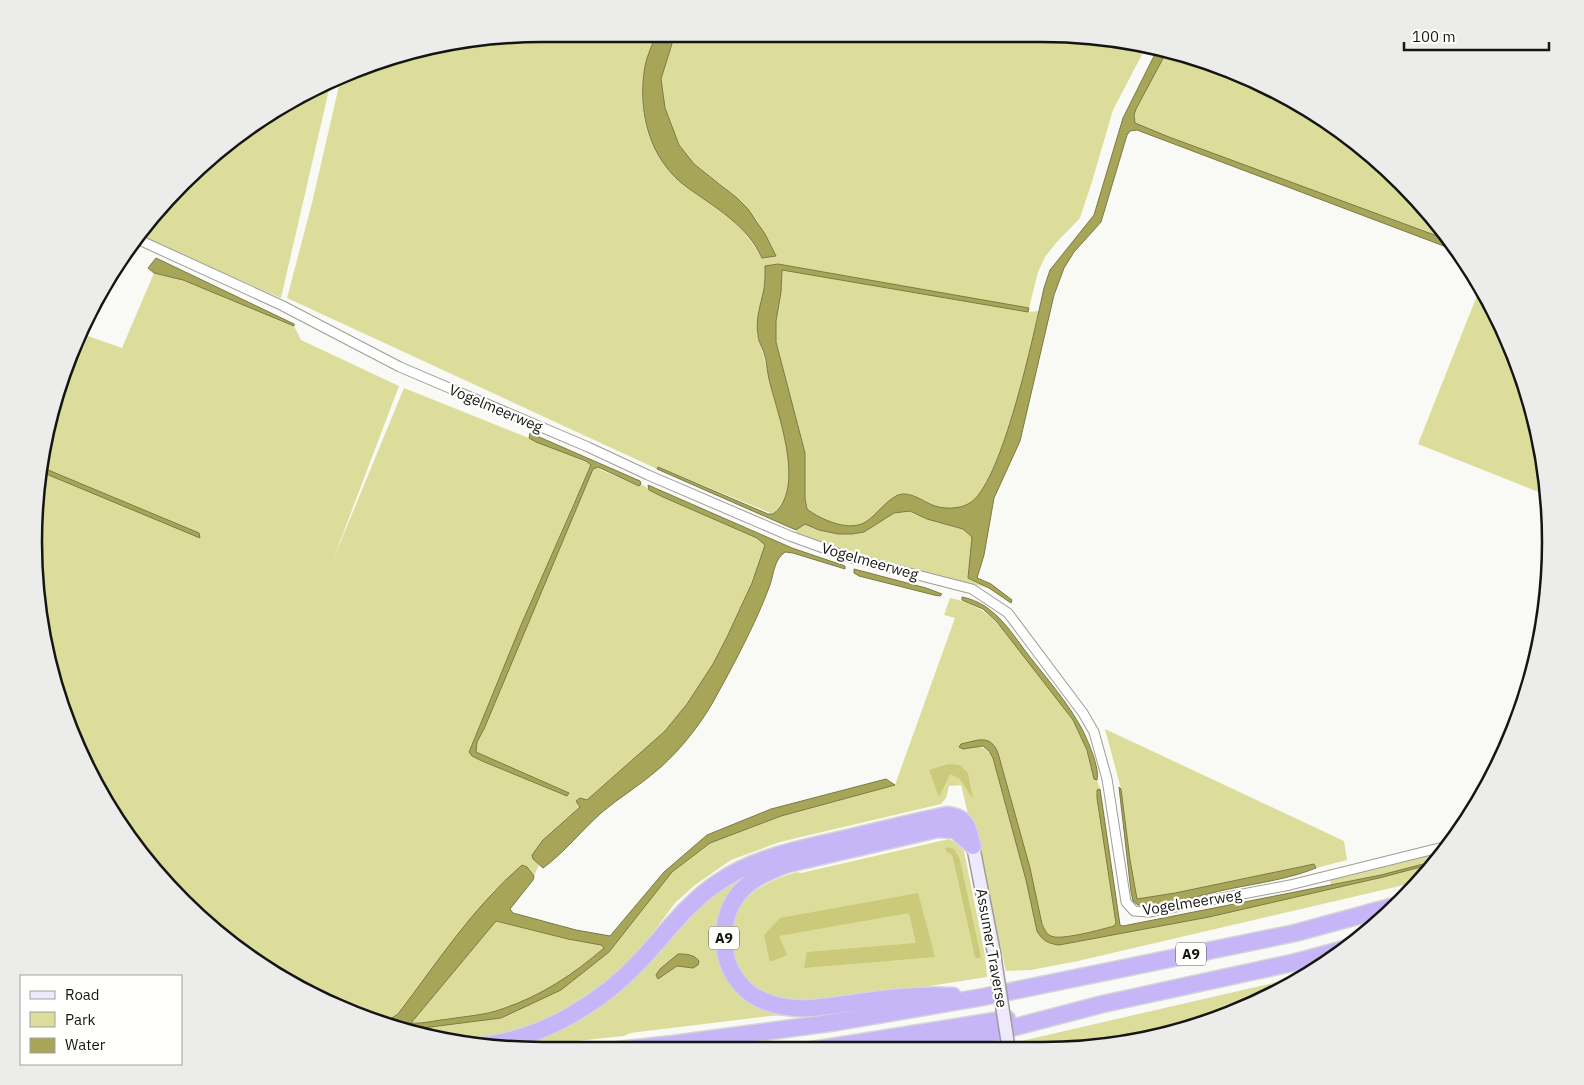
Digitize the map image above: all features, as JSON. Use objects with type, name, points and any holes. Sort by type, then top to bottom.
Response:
[{"type":"highway","points":[[506,1041],[554,1024],[582,1008],[620,980],[700,896],[718,882],[756,862],[801,849],[947,815],[956,816],[965,822],[973,846]]},
{"type":"highway","name":"A9","points":[[973,846],[955,830],[938,829],[788,864],[767,872],[752,881],[733,901],[725,921],[724,943],[728,963],[737,980],[754,997],[779,1006],[796,1009],[812,1008],[930,994],[983,997]]},
{"type":"highway","name":"A9","points":[[689,1042],[836,1022],[983,997],[1295,932],[1380,910]]},
{"type":"highway","name":"A9","points":[[946,1042],[988,1034],[1103,1004],[1324,954]]},
{"type":"highway","name":"A9","points":[[863,1042],[1103,1004]]},
{"type":"main road","name":"Assumer Traverse","points":[[973,846],[994,953],[1008,1042]]},
{"type":"street","name":"Vogelmeerweg","points":[[144,241],[281,305],[400,367],[790,536],[843,555],[972,589],[1008,614],[1083,713],[1094,732],[1107,779],[1126,902],[1134,911],[1149,912],[1290,885],[1437,849]]},
{"type":"green space","points":[[542,42],[653,42],[645,66],[642,100],[644,117],[654,147],[672,174],[685,186],[730,218],[762,258],[776,256],[757,220],[722,185],[694,164],[679,145],[665,108],[661,79],[673,42],[1042,42],[1107,47],[1143,53],[1113,110],[1080,218],[1045,257],[1038,272],[1029,308],[778,264],[765,266],[764,289],[757,322],[757,333],[782,420],[790,472],[786,498],[773,514],[658,467],[657,469],[287,298],[312,203],[339,86],[382,69],[413,60],[477,47]]},
{"type":"green space","points":[[1163,58],[1202,69],[1233,81],[1292,109],[1346,146],[1395,189],[1436,236],[1135,123],[1134,115]]},
{"type":"green space","points":[[329,91],[281,298],[145,240],[189,189],[238,146],[292,109]]},
{"type":"green space","points":[[782,270],[1028,312],[1039,311],[1012,418],[989,477],[977,496],[964,506],[945,508],[934,506],[910,495],[900,494],[891,499],[867,521],[852,526],[828,521],[807,509],[805,499],[805,453],[776,343],[776,321],[781,292]]},
{"type":"green space","points":[[154,273],[183,280],[294,326],[301,340],[399,386],[333,560],[404,388],[586,461],[591,465],[469,752],[472,756],[482,761],[567,796],[569,793],[476,752],[476,746],[593,469],[598,466],[601,470],[639,486],[641,484],[663,497],[757,538],[765,545],[752,583],[727,637],[713,664],[687,704],[665,731],[587,800],[580,798],[576,801],[581,806],[559,825],[533,859],[539,865],[534,876],[527,867],[522,865],[491,894],[398,1014],[391,1019],[351,1004],[292,976],[238,939],[189,896],[146,847],[127,820],[94,764],[81,734],[60,672],[47,608],[42,542],[47,474],[200,537],[199,533],[48,470],[52,445],[69,382],[88,336],[122,348]]},
{"type":"green space","points":[[1477,296],[1490,321],[1515,382],[1532,445],[1538,492],[1418,444]]},
{"type":"green space","points":[[910,511],[927,519],[963,529],[968,533],[972,537],[972,543],[968,578],[989,588],[846,552],[797,536],[796,530],[805,523],[819,530],[838,534],[852,534],[894,513]]},
{"type":"green space","points":[[950,598],[959,600],[982,610],[1007,634],[1073,720],[1087,750],[1094,779],[1097,780],[1100,789],[1097,790],[1097,798],[1116,923],[1114,926],[1082,934],[1063,937],[1051,936],[1046,932],[1042,924],[1018,825],[995,746],[985,740],[959,745],[983,748],[993,758],[1026,880],[1046,941],[1052,945],[1220,914],[1331,889],[1330,877],[1433,853],[1405,885],[1078,961],[1031,970],[1006,971],[961,785],[949,786],[946,798],[941,804],[780,842],[731,860],[695,885],[675,903],[652,934],[617,973],[581,1002],[550,1019],[497,1037],[486,1039],[424,1028],[501,1018],[609,952],[672,872],[710,843],[781,816],[895,785],[955,618],[944,615]]},
{"type":"green space","points":[[1105,729],[1344,841],[1347,860],[1316,868],[1314,864],[1302,866],[1175,893],[1137,899],[1121,789]]},
{"type":"green space","points":[[949,839],[957,843],[964,851],[985,955],[987,977],[829,1000],[808,1001],[771,995],[755,986],[742,972],[734,955],[732,944],[733,925],[741,905],[757,890],[776,879],[797,872],[801,873]],"holes":[[[952,855],[960,859],[980,958],[975,958]]]},
{"type":"green space","points":[[757,870],[741,881],[721,965],[792,1015],[770,1016],[568,1042],[526,1041],[550,1031],[712,892]],"holes":[[[678,954],[691,955],[693,968],[677,966],[662,977]]]},
{"type":"green space","points":[[496,921],[568,939],[601,945],[604,948],[556,984],[516,1004],[482,1014],[425,1023],[411,1023]]},
{"type":"green space","points":[[1283,981],[1202,1016],[1139,1033],[1074,1041],[1017,1042]]},
{"type":"shaded area","points":[[948,764],[960,765],[968,773],[973,799],[960,779],[950,774],[939,797],[929,770]]},
{"type":"shaded area","points":[[946,847],[954,849],[960,859],[981,958],[975,958],[952,855],[946,851]]},
{"type":"shaded area","points":[[918,893],[935,957],[804,968],[807,952],[916,943],[909,913],[779,936],[787,955],[770,962],[764,935],[780,918]]},
{"type":"water","points":[[653,42],[673,42],[661,79],[665,108],[679,145],[694,164],[748,209],[765,234],[776,256],[762,258],[748,236],[730,218],[688,188],[675,177],[664,163],[655,149],[645,117],[643,83],[646,62]]},
{"type":"water","points":[[1154,56],[1163,58],[1136,109],[1134,115],[1135,123],[1436,236],[1444,246],[1137,130],[1130,131],[1127,135],[1101,222],[1074,252],[1064,268],[1054,295],[1020,441],[994,498],[984,555],[977,578],[991,584],[1012,600],[1011,603],[989,588],[968,578],[972,537],[963,529],[927,519],[910,511],[894,513],[864,532],[852,534],[838,534],[819,530],[805,524],[796,530],[657,469],[658,467],[768,514],[773,514],[783,502],[788,487],[787,450],[757,329],[764,289],[765,266],[778,264],[1029,308],[1028,312],[782,270],[781,292],[776,321],[776,342],[805,453],[805,499],[807,509],[836,524],[853,526],[867,521],[888,501],[901,494],[911,495],[943,508],[956,508],[968,504],[981,492],[1005,439],[1025,370],[1050,270],[1094,215],[1123,118]]},
{"type":"water","points":[[156,258],[294,324],[294,326],[183,280],[154,273],[148,268]]},
{"type":"water","points":[[530,433],[640,481],[641,484],[639,486],[598,467],[593,469],[477,742],[476,752],[569,793],[567,796],[482,761],[472,756],[469,752],[521,625],[591,465],[586,461],[536,442],[529,438]]},
{"type":"water","points":[[48,470],[199,533],[200,538],[47,474]]},
{"type":"water","points":[[648,485],[792,548],[845,566],[845,569],[793,553],[785,552],[781,555],[776,563],[770,585],[744,644],[708,711],[696,728],[683,745],[661,767],[601,813],[559,855],[543,868],[533,859],[532,855],[543,840],[580,807],[576,801],[580,798],[587,800],[665,731],[687,704],[713,664],[727,637],[752,583],[765,545],[757,538],[649,490]]},
{"type":"water","points":[[854,569],[942,594],[940,596],[934,595],[859,576],[854,573]]},
{"type":"water","points":[[962,597],[984,606],[1001,620],[1064,701],[1082,729],[1090,747],[1097,769],[1097,780],[1094,779],[1087,750],[1073,720],[997,622],[983,609],[962,600]]},
{"type":"water","points":[[985,740],[991,742],[998,753],[1030,868],[1042,924],[1046,932],[1051,936],[1063,937],[1082,934],[1114,926],[1116,923],[1097,798],[1097,790],[1100,789],[1120,925],[1123,926],[1381,875],[1424,864],[1421,867],[1383,877],[1209,917],[1059,945],[1052,944],[1043,939],[1037,931],[1026,880],[993,758],[983,746],[963,749],[959,747],[961,744]]},
{"type":"water","points":[[886,779],[895,785],[781,816],[710,843],[672,872],[609,952],[561,990],[501,1018],[424,1028],[391,1019],[398,1014],[487,899],[522,865],[527,867],[534,876],[533,880],[510,909],[513,913],[576,930],[610,936],[664,872],[707,835],[771,809]],"holes":[[[496,921],[568,939],[601,945],[604,948],[581,967],[544,991],[516,1004],[483,1014],[411,1023]]]},
{"type":"water","points":[[1119,787],[1121,789],[1137,899],[1314,864],[1316,868],[1284,878],[1184,900],[1138,905],[1133,901],[1131,892]]},
{"type":"water","points":[[678,954],[695,957],[699,961],[698,965],[693,968],[677,966],[658,979],[656,975],[660,969]]}]
